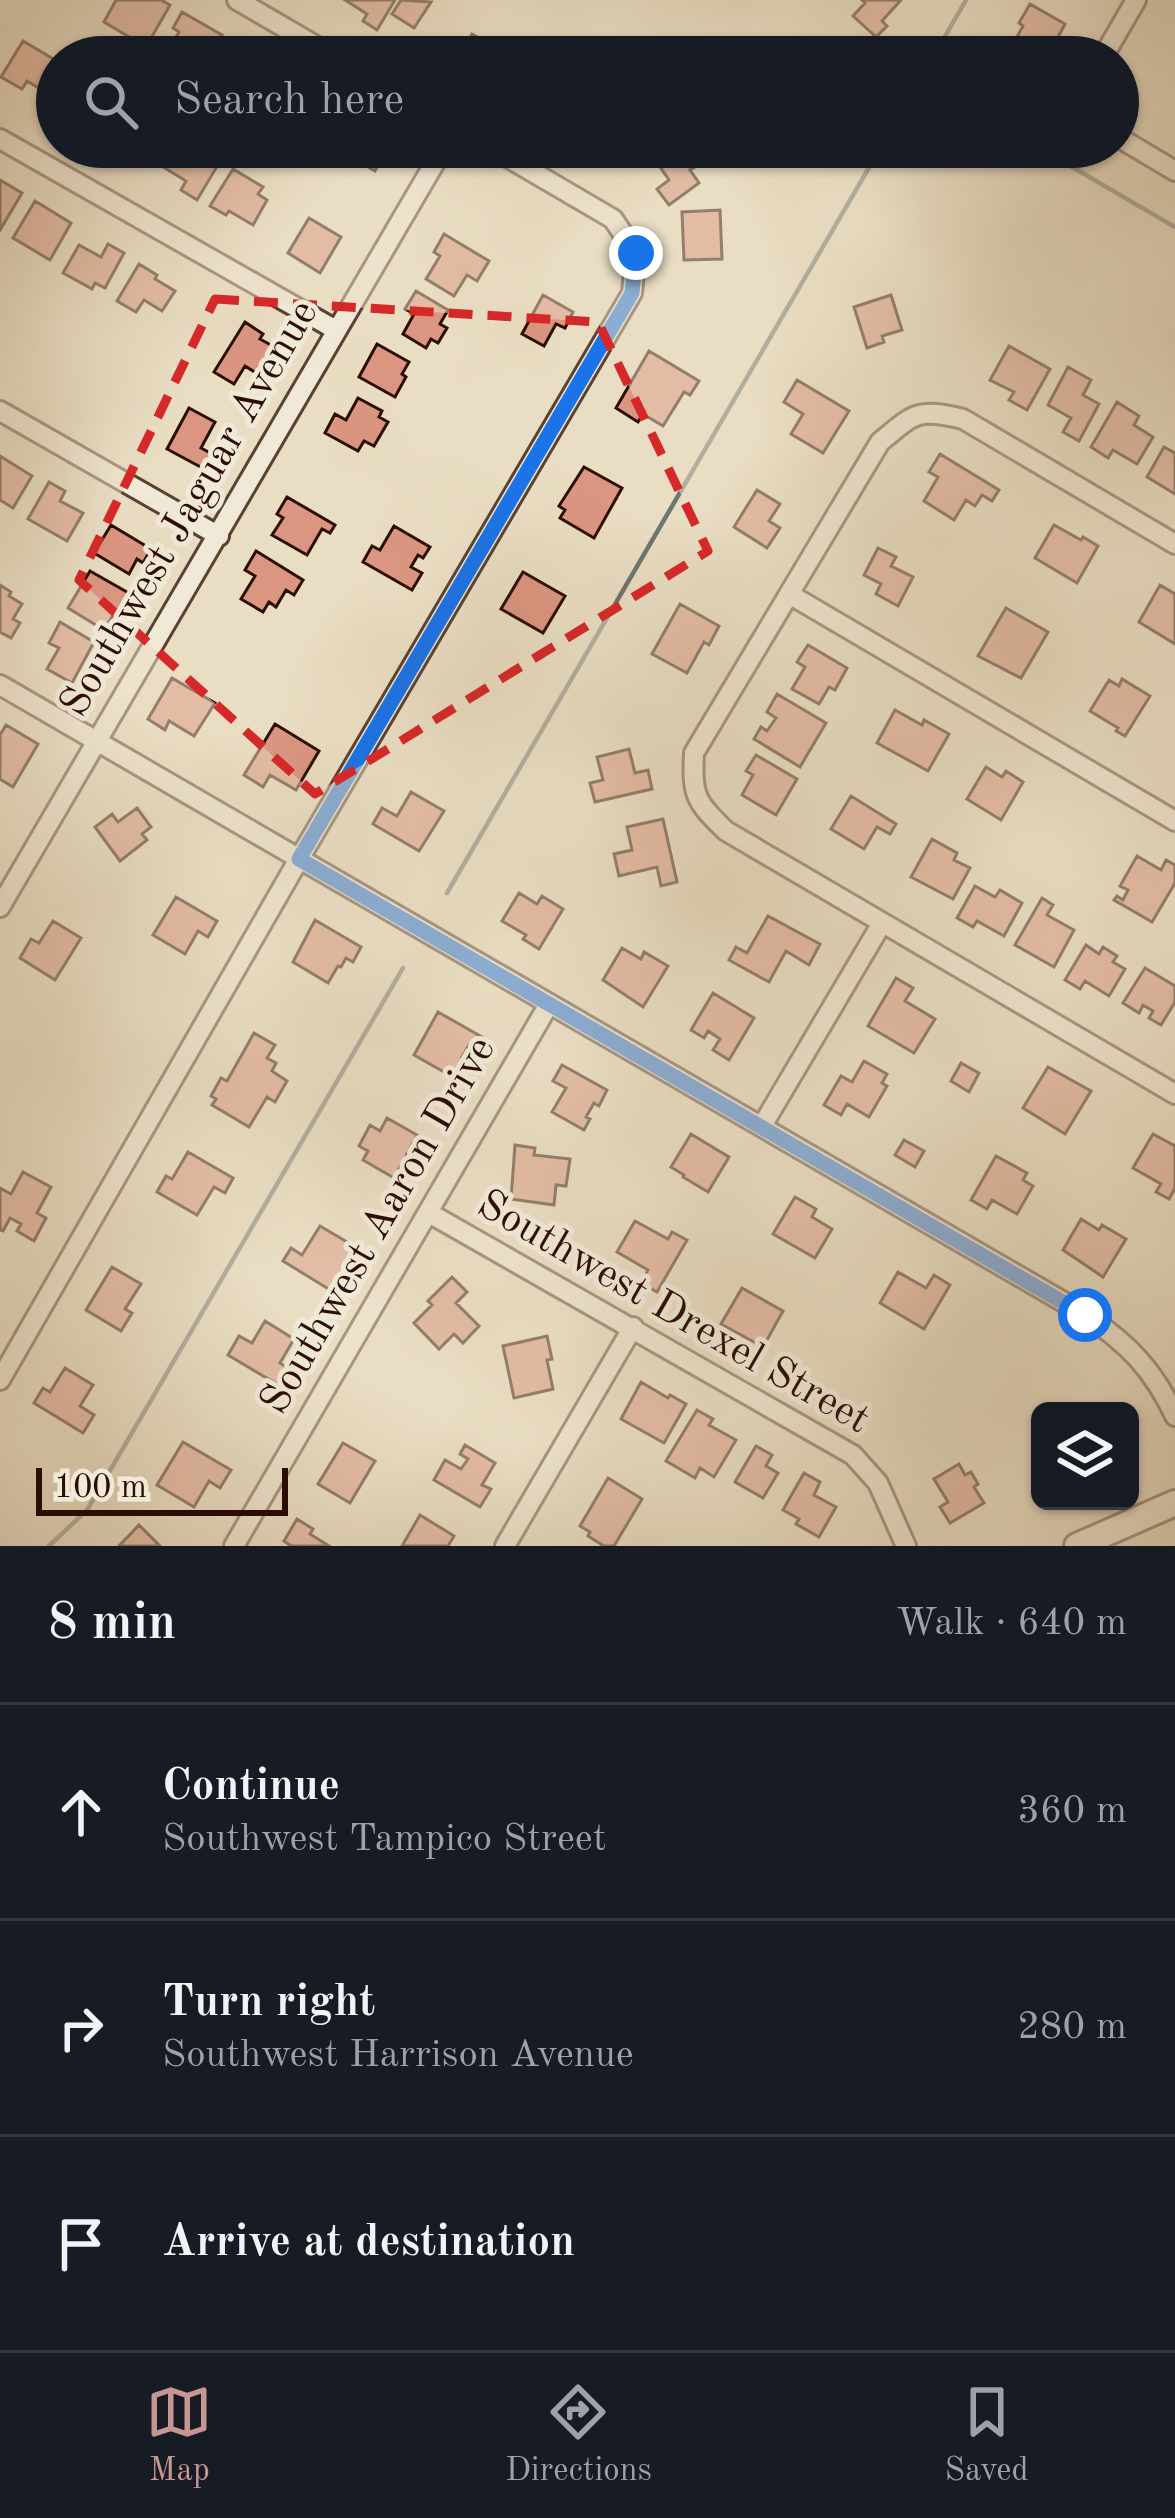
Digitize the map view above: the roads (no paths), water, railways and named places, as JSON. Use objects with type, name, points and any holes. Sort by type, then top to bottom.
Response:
[{"type":"street","points":[[237,0],[299,36]]},
{"type":"street","points":[[1115,36],[1136,0]]},
{"type":"street","points":[[0,139],[36,159]]},
{"type":"street","points":[[1139,150],[1175,171]]},
{"type":"street","points":[[51,168],[336,330]]},
{"type":"street","name":"Southwest Jaguar Avenue","points":[[0,907],[432,168]]},
{"type":"street","points":[[0,1380],[632,293],[636,253],[613,219],[526,168]]},
{"type":"street","points":[[0,411],[219,536]]},
{"type":"street","points":[[1175,544],[963,419],[934,412],[914,414],[880,442],[694,753],[692,787],[703,810],[726,831],[1175,1094]]},
{"type":"street","points":[[789,595],[1175,821]]},
{"type":"street","points":[[0,685],[1098,1323],[1147,1366],[1175,1416]]},
{"type":"street","points":[[762,1126],[882,922]]},
{"type":"street","name":"Southwest Aaron Drive","points":[[234,1546],[549,1004]]},
{"type":"street","name":"Southwest Drexel Street","points":[[430,1213],[853,1455],[878,1483],[906,1546]]},
{"type":"street","points":[[505,1546],[633,1327]]},
{"type":"street","points":[[1077,1546],[1175,1503]]},
{"type":"waterway","points":[[945,36],[966,0]]},
{"type":"waterway","points":[[447,893],[869,168]]},
{"type":"waterway","points":[[1074,168],[1175,227]]},
{"type":"waterway","points":[[49,1546],[87,1510],[403,968]]}]
